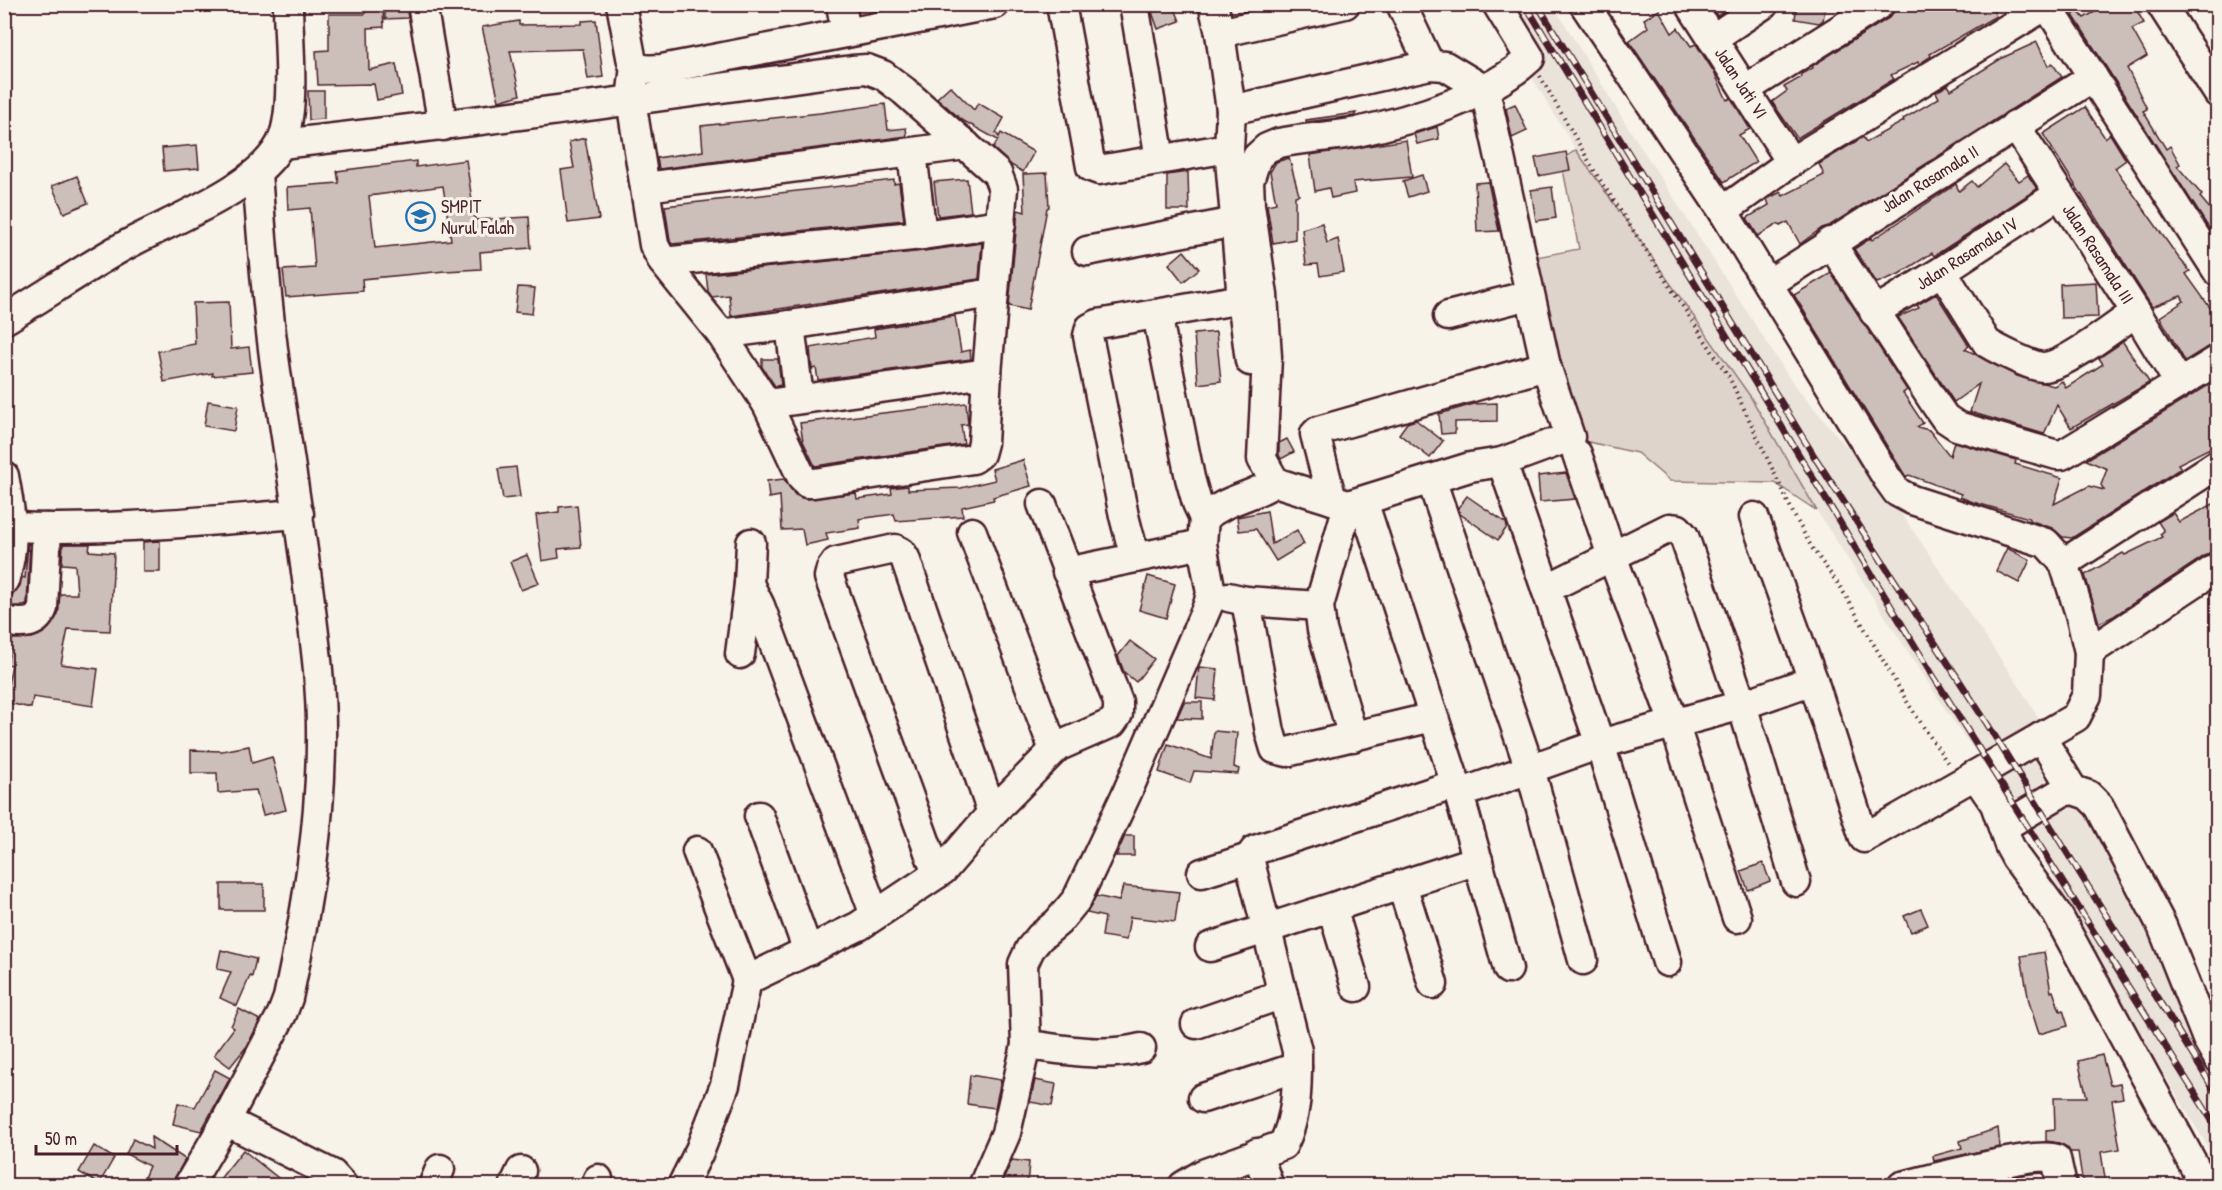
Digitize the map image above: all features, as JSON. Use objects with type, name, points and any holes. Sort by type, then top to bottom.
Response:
[{"type":"street","points":[[4,320],[117,250],[245,183],[270,160],[281,144],[290,102],[288,4]]},
{"type":"street","points":[[422,4],[443,126]]},
{"type":"street","points":[[281,144],[443,126],[631,100],[867,69],[883,75],[997,173],[1003,189],[993,293],[983,443],[980,454],[973,459],[814,483],[807,483],[797,471],[767,404],[721,334],[663,262],[654,245],[631,100],[634,66],[621,4]]},
{"type":"street","points":[[841,4],[846,33]]},
{"type":"street","points":[[634,66],[662,69],[995,4]]},
{"type":"street","points":[[1061,4],[1091,167],[1099,170],[1229,148]]},
{"type":"street","points":[[1134,4],[1160,159]]},
{"type":"street","points":[[1213,4],[1220,33],[1231,110],[1229,148],[1242,299],[1269,470]]},
{"type":"street","points":[[1220,33],[1345,4]]},
{"type":"street","points":[[1401,4],[1430,65]]},
{"type":"street","points":[[1066,572],[1135,558],[1203,531],[1223,504],[1257,493],[1269,470],[1267,357],[1263,295],[1250,205],[1249,181],[1257,157],[1267,148],[1279,143],[1356,132],[1411,117],[1485,90],[1515,72],[1530,58],[1497,4]]},
{"type":"street","name":"Jalan Jati VI","points":[[1690,4],[1791,162]]},
{"type":"street","points":[[1712,39],[1764,4]]},
{"type":"street","points":[[2161,4],[2217,93]]},
{"type":"street","points":[[1723,211],[1791,162],[2047,5],[2217,272]]},
{"type":"street","points":[[1596,9],[1897,492],[1912,500],[2046,543],[2064,563],[2089,652],[2087,695],[2056,762],[2062,792],[1983,794]]},
{"type":"street","points":[[1746,89],[1863,9]]},
{"type":"street","points":[[1231,110],[1430,65],[1445,66],[1485,90],[1546,366],[1570,437],[1502,462],[1470,467],[1347,502],[1269,470]]},
{"type":"street","name":"Jalan Rasamala II","points":[[1768,284],[1830,242],[2093,77]]},
{"type":"street","name":"Jalan Rasamala III","points":[[2015,125],[2136,312],[2179,384]]},
{"type":"street","points":[[646,187],[966,145]]},
{"type":"street","points":[[912,153],[922,235]]},
{"type":"street","points":[[188,1185],[226,1121],[282,1014],[288,998],[310,880],[321,775],[321,726],[315,643],[299,514],[266,292],[257,173]]},
{"type":"street","name":"Jalan Rasamala IV","points":[[1874,312],[1942,271],[2059,194]]},
{"type":"street","points":[[1087,251],[1235,222]]},
{"type":"street","points":[[663,262],[922,235],[1001,224]]},
{"type":"street","points":[[1830,242],[1936,405],[1951,423],[2057,455],[2067,453],[2217,360]]},
{"type":"street","points":[[1942,271],[1987,343],[2041,367],[2062,361],[2136,312]]},
{"type":"street","points":[[721,334],[790,326],[993,293]]},
{"type":"street","points":[[1448,316],[1529,295]]},
{"type":"street","points":[[1135,558],[1124,516],[1088,336],[1090,328],[1098,324],[1242,299]]},
{"type":"street","points":[[983,1185],[1006,1133],[1026,1045],[1023,964],[1030,949],[1058,922],[1077,899],[1126,795],[1211,593],[1203,531],[1157,314]]},
{"type":"street","points":[[790,326],[799,398]]},
{"type":"street","points":[[1508,969],[1457,789],[1433,717],[1347,502],[1316,434],[1318,431],[1546,366]]},
{"type":"street","points":[[767,404],[987,373]]},
{"type":"street","points":[[1577,454],[1674,723],[1737,918]]},
{"type":"street","points":[[1502,462],[1600,744],[1667,962]]},
{"type":"street","points":[[2064,563],[2217,464]]},
{"type":"street","points":[[4,476],[13,527],[11,562],[4,581]]},
{"type":"street","points":[[1431,479],[1530,769],[1583,960]]},
{"type":"street","points":[[1347,502],[1319,606],[1322,630],[1353,737]]},
{"type":"street","points":[[747,980],[859,926],[943,870],[992,813],[1054,750],[1085,733],[1112,723],[1118,714],[1118,702],[1066,572],[1042,504]]},
{"type":"street","points":[[13,527],[168,524],[299,514]]},
{"type":"street","points":[[1754,517],[1813,680],[1864,838],[1983,794],[2056,762]]},
{"type":"street","points":[[4,622],[33,622],[39,619],[43,608],[46,528]]},
{"type":"street","points":[[1546,589],[1669,528],[1678,530],[1684,536],[1742,705],[1796,882]]},
{"type":"street","points":[[972,532],[1054,750]]},
{"type":"street","points":[[740,654],[749,584],[751,543]]},
{"type":"street","points":[[937,874],[830,577],[831,569],[836,562],[895,549],[906,558],[992,813]]},
{"type":"street","points":[[2089,652],[2217,567]]},
{"type":"street","points":[[749,584],[760,606],[875,915]]},
{"type":"street","points":[[1211,593],[1246,601],[1319,606]]},
{"type":"street","points":[[1246,601],[1275,749],[1287,752],[1433,717]]},
{"type":"street","points":[[1202,873],[1249,858],[1255,850],[1530,769],[1600,744],[1742,705],[1813,680]]},
{"type":"street","points":[[2056,762],[2099,806],[2157,917],[2194,1010],[2217,1058]]},
{"type":"street","points":[[1983,794],[2016,858],[2057,914],[2083,959],[2205,1185]]},
{"type":"street","points":[[759,816],[808,951]]},
{"type":"street","points":[[682,1185],[700,1150],[725,1085],[747,980],[697,851]]},
{"type":"street","points":[[1187,1184],[1203,1174],[1283,1145],[1294,1120],[1297,1051],[1249,858]]},
{"type":"street","points":[[1210,947],[1478,860]]},
{"type":"street","points":[[1402,885],[1433,984]]},
{"type":"street","points":[[1332,908],[1356,987]]},
{"type":"street","points":[[1196,1024],[1283,994]]},
{"type":"street","points":[[1026,1045],[1096,1053],[1119,1053],[1141,1048]]},
{"type":"street","points":[[1203,1098],[1297,1067]]},
{"type":"street","points":[[226,1121],[332,1174],[343,1185]]},
{"type":"street","points":[[1257,1153],[1269,1185]]},
{"type":"street","points":[[1902,1185],[1992,1176],[2018,1159],[2045,1156],[2056,1159],[2062,1185]]},
{"type":"path","points":[[1530,58],[1595,172],[1730,377],[1781,490],[1812,548],[1841,588],[1932,742],[1983,794]]},
{"type":"shaded area","points":[[1488,5],[1553,5],[1626,124],[1794,385],[1892,500],[2021,689],[2086,798],[2120,880],[2183,1003],[2217,1061],[2217,1162],[2139,1033],[2010,800],[1951,718],[1817,511],[1750,396],[1576,150]]},
{"type":"shaded area","points":[[1576,150],[1750,396],[1817,511],[1775,483],[1670,481],[1637,453],[1580,440],[1531,258],[1579,249],[1561,160]]},
{"type":"building","points":[[385,4],[406,4],[408,18],[385,19]]},
{"type":"building","points":[[1171,4],[1180,21],[1158,29],[1152,12]]},
{"type":"building","points":[[1710,4],[1734,4],[1717,16]]},
{"type":"building","points":[[1797,4],[1826,4],[1823,20],[1819,23],[1795,19]]},
{"type":"building","points":[[1907,4],[1990,4],[1996,16],[1930,54],[1931,56],[1919,64],[1918,62],[1891,75],[1894,79],[1797,138],[1772,102],[1787,91],[1784,87]]},
{"type":"building","points":[[2109,4],[2133,4],[2144,23],[2132,29],[2147,56],[2127,68],[2147,109],[2143,111],[2166,149],[2170,146],[2180,164],[2177,166],[2217,217],[2217,241],[2073,15],[2078,11],[2084,18]]},
{"type":"building","points":[[383,10],[384,27],[368,28],[369,70],[396,64],[402,95],[377,100],[374,84],[318,85],[316,51],[329,50],[329,14],[365,14],[365,11]]},
{"type":"building","points":[[1659,10],[1672,33],[1678,28],[1691,46],[1696,44],[1714,72],[1727,100],[1731,98],[1750,129],[1739,135],[1756,162],[1724,182],[1629,41],[1648,27],[1644,19]]},
{"type":"building","points":[[596,20],[603,77],[588,79],[583,49],[510,51],[520,95],[499,101],[482,27],[519,21],[519,25],[582,24],[582,21]]},
{"type":"building","points":[[2037,42],[2048,66],[2052,63],[2062,77],[1800,244],[1788,222],[1780,226],[1778,224],[1758,236],[1747,218],[1769,205],[1767,199],[1781,192],[1783,196],[1824,175],[1819,164],[1863,137],[1866,142],[1904,121],[1903,119],[1939,98],[1936,92],[1948,85],[1951,90],[2002,58]]},
{"type":"building","points":[[950,86],[974,110],[978,103],[1004,118],[996,133],[999,137],[1001,133],[1034,152],[1023,172],[1011,165],[993,148],[998,140],[962,120],[937,98]]},
{"type":"building","points":[[308,91],[324,91],[324,119],[309,120]]},
{"type":"building","points":[[885,104],[888,130],[906,128],[907,136],[659,169],[657,158],[703,151],[701,126]]},
{"type":"building","points":[[1515,104],[1527,131],[1512,138],[1506,108]]},
{"type":"building","points":[[2085,107],[2105,138],[2110,134],[2126,160],[2115,168],[2190,271],[2186,274],[2211,309],[2217,304],[2217,344],[2209,346],[2185,361],[2160,317],[2184,301],[2181,296],[2152,307],[2043,134]]},
{"type":"building","points":[[1356,113],[1354,116],[1306,122],[1306,120]]},
{"type":"building","points":[[1437,127],[1439,139],[1417,144],[1414,134]]},
{"type":"building","points":[[585,138],[599,219],[568,223],[561,170],[574,168],[569,142]]},
{"type":"building","points":[[1406,140],[1412,177],[1353,182],[1355,193],[1331,198],[1329,188],[1315,191],[1310,155]]},
{"type":"building","points":[[197,145],[199,168],[164,171],[162,148]]},
{"type":"building","points":[[1566,152],[1570,170],[1539,176],[1535,158]]},
{"type":"building","points":[[1289,158],[1299,195],[1295,196],[1295,239],[1273,243],[1267,205],[1276,203],[1270,172],[1276,162]]},
{"type":"building","points":[[466,160],[475,220],[529,217],[531,248],[480,252],[481,269],[362,279],[363,291],[286,297],[283,270],[315,268],[310,208],[288,210],[287,187],[339,183],[337,171],[416,161],[416,167]],"holes":[[[443,186],[451,240],[375,248],[369,196]]]},
{"type":"building","points":[[2004,164],[2019,181],[2028,175],[2037,189],[1934,256],[1932,253],[1899,274],[1877,283],[1854,249],[1871,238],[1872,240],[1956,184],[1959,191],[1972,181],[1977,187]]},
{"type":"building","points":[[1188,172],[1189,210],[1167,210],[1167,175]]},
{"type":"building","points":[[1047,173],[1049,207],[1028,310],[1009,306],[1018,210],[1025,212],[1023,174]]},
{"type":"building","points":[[1422,175],[1427,191],[1408,197],[1403,181]]},
{"type":"building","points":[[77,176],[88,203],[64,213],[52,186]]},
{"type":"building","points":[[967,179],[971,212],[938,216],[934,182]]},
{"type":"building","points":[[894,180],[894,184],[899,183],[904,220],[672,244],[670,240],[665,206]]},
{"type":"building","points":[[1488,182],[1499,231],[1477,232],[1475,183]]},
{"type":"building","points":[[1552,187],[1556,218],[1536,221],[1531,190]]},
{"type":"building","points":[[1322,223],[1327,243],[1338,239],[1344,272],[1320,276],[1318,264],[1306,265],[1302,229]]},
{"type":"building","points":[[982,243],[979,279],[731,316],[729,295],[712,297],[708,291],[706,274]]},
{"type":"building","points":[[1184,251],[1199,269],[1183,282],[1169,264]]},
{"type":"building","points":[[1831,273],[1907,390],[1903,393],[1923,423],[1917,427],[1929,430],[1950,456],[1954,442],[2016,460],[2015,464],[2062,478],[2054,504],[2089,486],[2104,490],[2101,485],[2107,469],[2086,460],[2217,380],[2217,434],[2210,438],[2214,446],[2178,464],[2181,468],[2072,538],[2063,537],[2052,528],[2029,520],[2029,518],[1973,502],[1960,497],[1961,494],[1909,475],[1906,477],[1794,295]]},
{"type":"building","points":[[2096,282],[2098,317],[2061,318],[2060,284]]},
{"type":"building","points":[[518,287],[535,288],[532,314],[515,312]]},
{"type":"building","points":[[1936,294],[1969,346],[1965,349],[2017,376],[2054,386],[2062,381],[2066,388],[2103,364],[2099,358],[2123,342],[2149,382],[2152,381],[2071,428],[2057,405],[2044,434],[1970,412],[1979,384],[1954,402],[1898,317],[1919,308],[1917,305]]},
{"type":"building","points":[[229,302],[231,349],[249,347],[252,372],[212,376],[213,373],[164,382],[158,351],[195,344],[193,303]]},
{"type":"building","points":[[955,316],[961,352],[970,350],[971,359],[818,380],[816,368],[812,369],[810,348],[875,337],[874,329]]},
{"type":"building","points":[[1216,332],[1221,381],[1198,384],[1194,334]]},
{"type":"building","points":[[762,359],[778,359],[781,385],[775,386],[762,367]]},
{"type":"building","points":[[208,401],[238,406],[234,431],[204,426]]},
{"type":"building","points":[[966,403],[968,424],[961,425],[964,444],[815,466],[803,441],[800,423]]},
{"type":"building","points":[[1497,403],[1497,421],[1455,422],[1455,433],[1441,434],[1439,414],[1474,404]]},
{"type":"building","points":[[1416,420],[1443,441],[1430,458],[1399,434],[1407,423]]},
{"type":"building","points":[[1287,439],[1294,452],[1281,459],[1279,443]]},
{"type":"building","points":[[1023,460],[1031,486],[993,497],[994,500],[962,507],[963,516],[896,521],[894,514],[859,519],[860,528],[826,533],[828,540],[805,545],[802,529],[782,530],[780,496],[769,498],[767,481],[784,479],[795,495],[806,499],[856,493],[857,499],[892,494],[891,488],[908,486],[908,490],[961,488],[995,480],[992,469]]},
{"type":"building","points":[[516,467],[520,497],[503,499],[498,469]]},
{"type":"building","points":[[1566,473],[1575,499],[1540,502],[1538,476]]},
{"type":"building","points":[[1467,496],[1506,523],[1507,527],[1498,540],[1460,514],[1458,508]]},
{"type":"building","points":[[2217,502],[2217,551],[2209,553],[2114,616],[2099,623],[2085,575],[2123,553],[2125,555],[2162,537],[2160,534],[2164,531],[2158,522],[2173,513],[2179,522]]},
{"type":"building","points":[[577,505],[581,547],[558,549],[559,558],[542,561],[536,515],[559,512],[559,507]]},
{"type":"building","points":[[1267,511],[1272,544],[1297,530],[1304,544],[1276,561],[1256,529],[1239,531],[1237,517]]},
{"type":"building","points":[[160,541],[160,572],[143,572],[143,542]]},
{"type":"building","points":[[28,544],[30,544],[27,604],[9,606],[12,595],[20,586],[22,577],[25,578]]},
{"type":"building","points":[[63,544],[90,544],[89,551],[114,553],[110,631],[68,629],[61,664],[98,669],[93,706],[33,697],[31,708],[4,702],[12,665],[7,664],[12,639],[32,638],[45,632],[58,615],[60,594],[77,594],[75,565],[62,564]]},
{"type":"building","points":[[2007,548],[2030,560],[2019,583],[1996,571]]},
{"type":"building","points":[[527,555],[539,583],[521,590],[510,562]]},
{"type":"building","points":[[1148,576],[1175,584],[1166,618],[1139,610]]},
{"type":"building","points":[[1130,641],[1154,659],[1136,682],[1124,672],[1118,656]]},
{"type":"building","points":[[1199,667],[1218,669],[1215,700],[1196,698]]},
{"type":"building","points":[[1184,702],[1202,702],[1202,719],[1177,718]]},
{"type":"building","points":[[1214,731],[1237,733],[1234,767],[1239,769],[1238,774],[1194,771],[1190,783],[1159,772],[1168,744],[1211,759]]},
{"type":"building","points":[[249,746],[252,763],[272,757],[286,810],[263,815],[256,790],[218,793],[217,773],[191,773],[191,750],[222,751]]},
{"type":"building","points":[[1125,836],[1134,836],[1134,856],[1116,856]]},
{"type":"building","points":[[1763,863],[1770,881],[1748,890],[1741,871]]},
{"type":"building","points":[[221,884],[264,884],[264,910],[221,910]]},
{"type":"building","points":[[1123,886],[1179,892],[1175,922],[1130,917],[1126,940],[1102,936],[1105,917],[1087,913],[1096,896],[1119,901]]},
{"type":"building","points":[[1921,909],[1928,925],[1911,932],[1904,916]]},
{"type":"building","points":[[221,950],[256,959],[252,977],[250,976],[237,1006],[220,998],[231,972],[217,969]]},
{"type":"building","points":[[2044,952],[2051,992],[2053,991],[2060,1011],[2063,1010],[2068,1026],[2039,1034],[2029,1002],[2021,956]]},
{"type":"building","points":[[239,1009],[260,1020],[247,1046],[230,1067],[214,1055],[234,1028],[231,1026]]},
{"type":"building","points":[[2102,1055],[2110,1085],[2120,1083],[2123,1098],[2112,1100],[2120,1149],[2101,1152],[2106,1185],[2083,1185],[2078,1152],[2070,1152],[2067,1147],[2059,1143],[2046,1141],[2046,1130],[2055,1129],[2054,1097],[2087,1097],[2078,1061]]},
{"type":"building","points":[[215,1070],[230,1078],[201,1131],[173,1124],[178,1103],[195,1107]]},
{"type":"building","points":[[970,1075],[1001,1080],[995,1108],[967,1104]]},
{"type":"building","points":[[1035,1080],[1056,1084],[1052,1106],[1030,1102]]},
{"type":"building","points":[[1998,1128],[2000,1147],[1934,1161],[1933,1156],[1962,1148],[1960,1141]]},
{"type":"building","points":[[151,1137],[185,1159],[171,1185],[141,1185],[149,1166],[126,1154],[133,1139],[152,1149]]},
{"type":"building","points":[[94,1146],[114,1158],[99,1184],[79,1172]]},
{"type":"building","points":[[243,1150],[287,1185],[215,1185]]},
{"type":"building","points":[[1012,1160],[1029,1162],[1027,1185],[1001,1185]]},
{"type":"railway","points":[[1525,4],[1932,674],[2218,1130]]},
{"type":"railway","points":[[1537,4],[1814,456],[1986,722],[2218,1096]]},
{"type":"place","name":"SMPIT Nurul Falah","points":[[420,217]]}]
